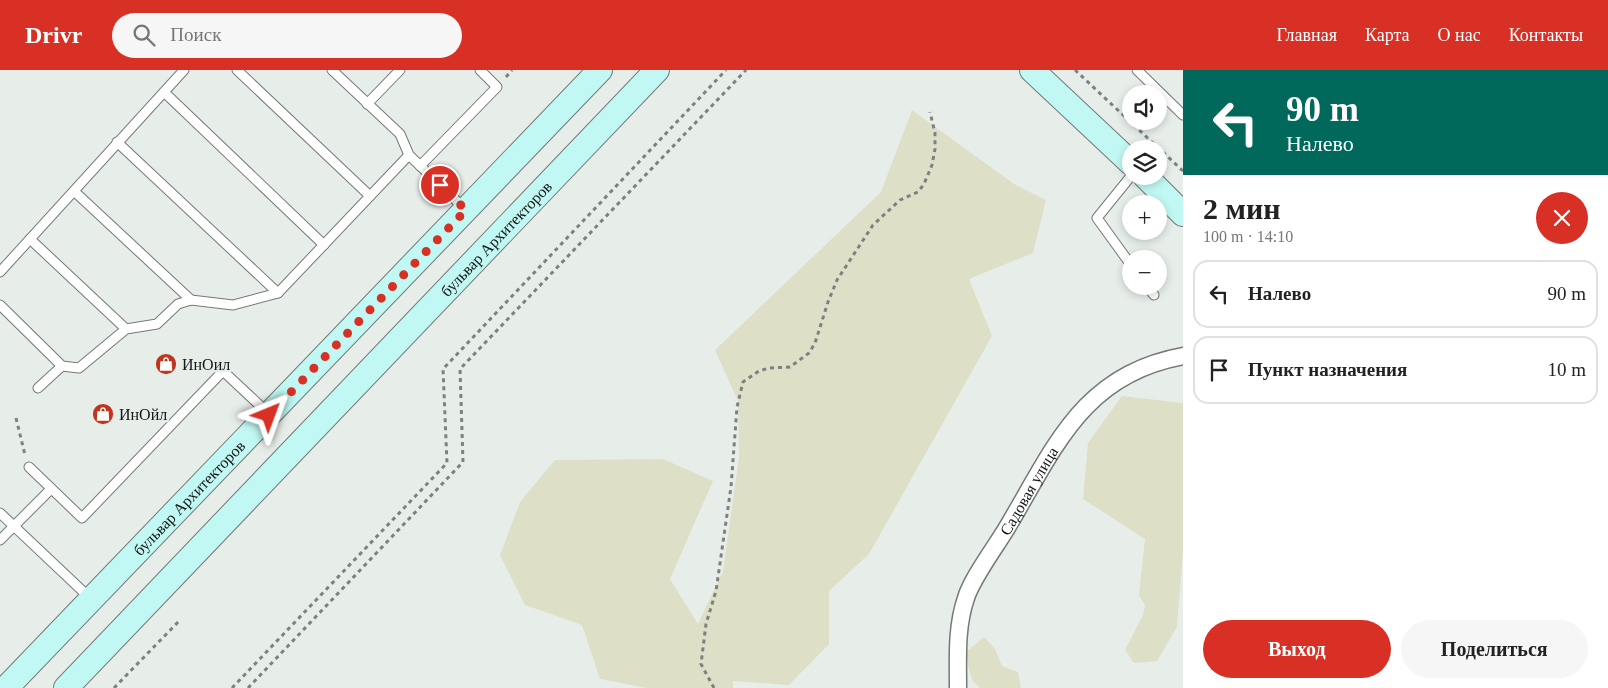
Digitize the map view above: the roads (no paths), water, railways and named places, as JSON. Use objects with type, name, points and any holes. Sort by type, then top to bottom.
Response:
[{"type":"main road","name":"бульвар Архитекторов","points":[[6,688],[600,70]]},
{"type":"main road","name":"бульвар Архитекторов","points":[[66,688],[656,70]]},
{"type":"main road","points":[[1032,70],[1122,155]]},
{"type":"main road","points":[[1154,185],[1183,214]]},
{"type":"street","name":"Садовая улица","points":[[958,688],[958,632],[966,596],[1064,431],[1089,401],[1115,381],[1167,358],[1183,356]]},
{"type":"lane","points":[[0,272],[75,192],[117,142],[184,70]]},
{"type":"lane","points":[[237,70],[370,196]]},
{"type":"lane","points":[[332,70],[400,134],[409,155],[466,210]]},
{"type":"lane","points":[[368,104],[400,70]]},
{"type":"lane","points":[[420,166],[497,87],[480,70]]},
{"type":"lane","points":[[1137,70],[1183,115]]},
{"type":"lane","points":[[164,92],[324,245]]},
{"type":"lane","points":[[117,142],[278,293]]},
{"type":"lane","points":[[0,305],[62,366],[79,368],[126,329],[157,324],[178,304],[191,300],[233,305],[278,293],[409,155]]},
{"type":"lane","points":[[1122,253],[1096,218],[1124,185]]},
{"type":"lane","points":[[75,192],[191,300]]},
{"type":"lane","points":[[30,239],[126,329]]},
{"type":"lane","points":[[38,388],[62,366]]},
{"type":"lane","points":[[28,467],[82,518],[223,371],[269,415]]},
{"type":"lane","points":[[0,540],[51,489]]},
{"type":"lane","points":[[0,513],[92,599]]},
{"type":"place","name":"ИнОил","points":[[166,364]]},
{"type":"place","name":"ИнОйл","points":[[103,414]]}]
